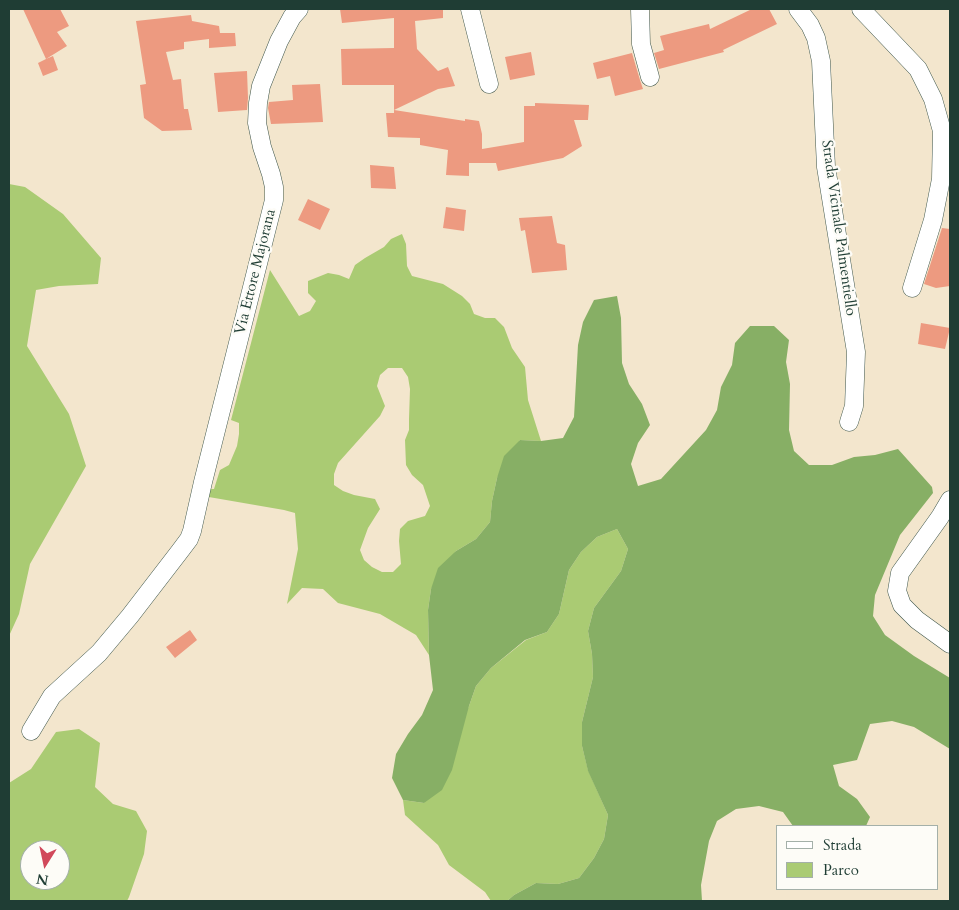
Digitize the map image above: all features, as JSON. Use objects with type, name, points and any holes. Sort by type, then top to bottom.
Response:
[{"type":"street","name":"Via Ettore Majorana","points":[[31,731],[52,696],[99,653],[189,539],[192,531],[274,200],[274,187],[257,123],[260,86],[279,41],[292,17],[299,9]]},
{"type":"street","points":[[470,9],[489,84]]},
{"type":"street","points":[[640,9],[641,44],[650,77]]},
{"type":"street","name":"Strada Vicinale Palmentiello","points":[[798,9],[810,25],[816,38],[821,61],[826,167],[856,352],[854,406],[849,422]]},
{"type":"street","points":[[861,9],[918,69],[933,99],[942,131],[941,179],[933,220],[912,288]]},
{"type":"street","points":[[950,500],[900,573],[897,591],[902,605],[917,620],[950,644]]},
{"type":"green space","points":[[9,184],[25,187],[63,214],[101,258],[98,284],[59,286],[36,290],[27,346],[69,414],[86,466],[30,564],[19,614],[9,636]]},
{"type":"green space","points":[[402,234],[406,244],[407,266],[412,276],[443,284],[462,296],[470,304],[474,314],[485,318],[495,318],[504,327],[512,348],[525,367],[528,400],[541,441],[520,440],[497,478],[490,522],[476,539],[456,551],[431,589],[428,610],[429,655],[416,635],[380,614],[338,603],[323,589],[302,588],[287,604],[298,549],[295,513],[203,496],[205,489],[214,489],[220,470],[229,465],[237,446],[239,423],[231,420],[270,270],[299,316],[310,311],[316,301],[308,293],[308,281],[328,273],[349,279],[355,265],[384,247],[391,239]],"holes":[[[388,368],[402,368],[408,377],[410,389],[409,430],[405,440],[406,465],[412,475],[423,485],[430,506],[425,516],[408,521],[400,529],[401,564],[393,572],[382,572],[364,560],[360,550],[368,528],[380,509],[375,499],[354,495],[334,485],[334,474],[338,463],[380,416],[385,406],[377,386],[380,375]]]},
{"type":"green space","points":[[617,296],[621,318],[622,363],[629,384],[642,404],[650,425],[638,443],[631,464],[638,486],[661,479],[706,430],[717,410],[721,387],[732,365],[735,343],[750,326],[774,326],[789,340],[786,362],[790,384],[789,430],[794,451],[809,465],[832,465],[854,457],[875,455],[898,449],[932,487],[933,493],[900,535],[875,595],[873,616],[885,635],[914,656],[950,678],[950,749],[914,727],[892,721],[870,724],[857,760],[833,765],[839,786],[857,799],[870,817],[866,825],[792,825],[783,812],[759,806],[736,809],[717,821],[709,841],[701,885],[702,901],[507,901],[536,883],[558,884],[579,878],[594,858],[604,839],[608,815],[588,771],[582,746],[582,722],[593,677],[588,631],[594,608],[621,571],[628,549],[617,529],[597,537],[581,552],[569,570],[559,614],[547,632],[525,640],[491,668],[476,686],[452,770],[442,790],[424,803],[403,800],[392,778],[396,754],[422,715],[433,690],[429,655],[428,610],[431,589],[438,568],[456,551],[476,539],[490,522],[492,501],[504,456],[520,440],[541,441],[563,438],[574,417],[578,345],[583,322],[594,300]]},
{"type":"green space","points":[[617,529],[628,549],[621,571],[594,608],[588,631],[593,677],[582,722],[582,746],[588,770],[608,815],[604,839],[594,858],[579,878],[558,884],[536,883],[507,901],[491,901],[485,892],[449,865],[438,845],[405,815],[403,800],[424,803],[469,706],[476,686],[491,668],[526,640],[547,632],[559,614],[569,570],[581,552],[597,537]]},
{"type":"green space","points":[[79,729],[100,743],[95,787],[113,804],[136,811],[147,831],[144,854],[127,901],[9,901],[9,783],[31,769],[56,732]]},
{"type":"building","points":[[23,9],[60,9],[69,26],[57,32],[67,46],[46,59]]},
{"type":"building","points":[[340,9],[443,9],[443,18],[415,21],[417,49],[438,71],[448,67],[455,86],[438,89],[394,110],[394,85],[342,85],[341,49],[394,48],[394,18],[342,23]]},
{"type":"building","points":[[752,9],[769,9],[777,24],[723,50],[724,52],[659,69],[654,53],[664,50],[660,36],[709,24],[710,29]]},
{"type":"building","points":[[191,15],[192,21],[219,26],[220,33],[235,33],[236,46],[209,48],[209,39],[184,42],[184,49],[166,52],[173,80],[181,79],[184,109],[188,109],[192,130],[162,131],[144,118],[140,85],[146,84],[136,21]]},
{"type":"building","points":[[531,52],[535,75],[510,80],[505,57]]},
{"type":"building","points":[[632,53],[643,89],[615,96],[610,76],[597,79],[593,63]]},
{"type":"building","points":[[53,56],[58,70],[43,76],[38,63]]},
{"type":"building","points":[[247,71],[247,110],[218,112],[214,73]]},
{"type":"building","points":[[320,84],[323,122],[271,124],[268,108],[269,102],[293,100],[292,85]]},
{"type":"building","points":[[535,103],[589,105],[588,120],[574,120],[582,146],[563,158],[498,171],[496,163],[469,163],[469,176],[446,175],[448,150],[420,145],[420,138],[388,137],[386,113],[394,113],[394,110],[465,121],[465,119],[479,121],[482,134],[482,149],[524,142],[524,106],[535,106]]},
{"type":"building","points":[[370,165],[394,167],[396,189],[371,188]]},
{"type":"building","points":[[308,199],[330,209],[320,230],[298,220]]},
{"type":"building","points":[[446,207],[466,210],[464,231],[443,228]]},
{"type":"building","points":[[552,216],[557,243],[565,245],[567,270],[532,273],[525,230],[521,231],[519,218]]},
{"type":"building","points":[[942,228],[950,229],[950,286],[936,288],[924,284]]},
{"type":"building","points":[[921,323],[950,328],[945,349],[918,344]]},
{"type":"building","points":[[190,630],[197,640],[175,658],[166,647]]}]
